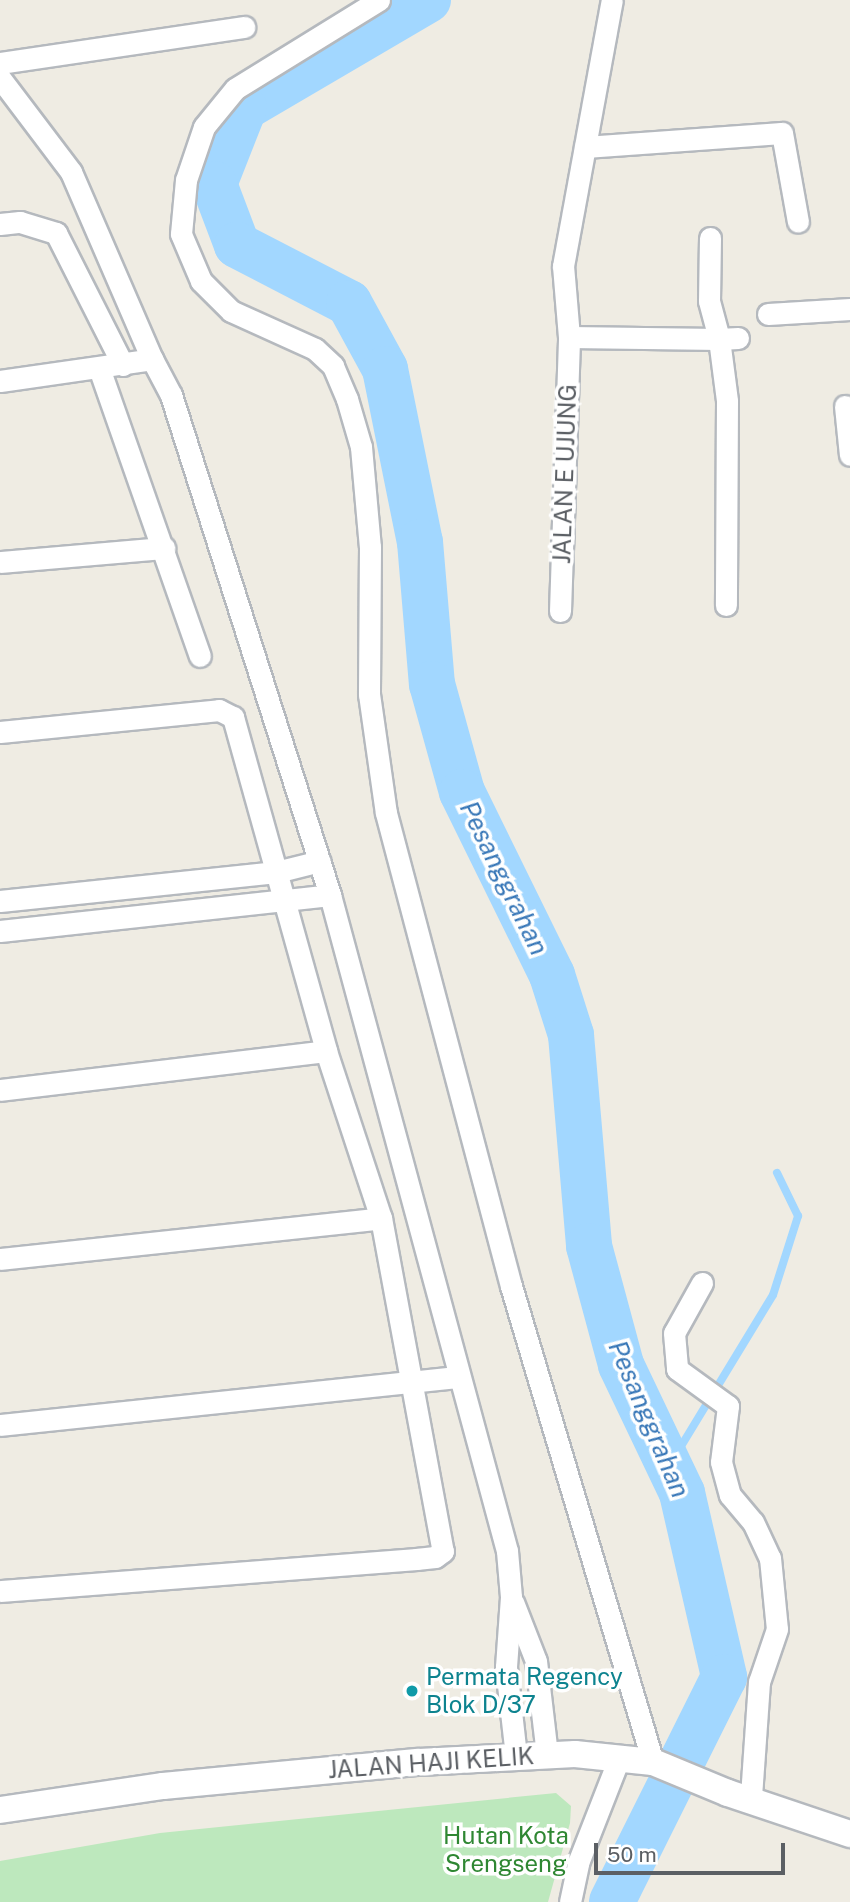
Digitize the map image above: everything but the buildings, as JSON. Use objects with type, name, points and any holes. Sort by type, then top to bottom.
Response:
[{"type":"street","points":[[379,0],[235,89],[204,127],[186,180],[181,234],[201,281],[231,311],[316,349],[333,366],[347,399],[361,447],[370,547],[369,694],[386,813],[511,1286],[658,1764]]},
{"type":"street","name":"JALAN E UJUNG","points":[[560,611],[569,337],[563,266],[612,0]]},
{"type":"street","points":[[0,63],[244,27]]},
{"type":"street","points":[[0,78],[71,172],[152,359],[171,395],[320,861],[506,1550],[511,1597],[506,1667],[516,1756]]},
{"type":"street","points":[[585,147],[782,133],[798,222]]},
{"type":"street","points":[[0,224],[20,222],[56,233],[122,365]]},
{"type":"street","points":[[710,238],[709,301],[729,338],[726,605]]},
{"type":"street","points":[[768,314],[850,309]]},
{"type":"street","points":[[569,337],[729,338]]},
{"type":"street","points":[[0,381],[152,359]]},
{"type":"street","points":[[99,368],[200,656]]},
{"type":"street","points":[[845,406],[850,455]]},
{"type":"street","points":[[0,562],[164,548]]},
{"type":"street","points":[[0,732],[228,712],[233,717],[326,1051],[381,1218],[415,1382],[441,1555],[0,1591]]},
{"type":"street","points":[[0,901],[276,872],[320,861]]},
{"type":"street","points":[[0,930],[330,895]]},
{"type":"street","points":[[0,1090],[326,1051]]},
{"type":"street","points":[[0,1259],[381,1218]]},
{"type":"street","points":[[702,1283],[674,1333],[677,1369],[728,1406],[721,1462],[730,1495],[753,1521],[770,1558],[776,1629],[759,1682],[740,1795]]},
{"type":"street","points":[[0,1425],[458,1377]]},
{"type":"street","points":[[511,1597],[537,1661],[547,1754]]},
{"type":"street","name":"JALAN HAJI KELIK","points":[[0,1810],[163,1786],[516,1756],[620,1756],[658,1764],[850,1834]]},
{"type":"street","points":[[570,1902],[579,1863],[620,1756]]},
{"type":"green space","name":"Hutan Kota Srengseng","points":[[556,1793],[571,1806],[570,1823],[548,1902],[0,1902],[0,1861],[160,1833]]},
{"type":"waterway","name":"Pesanggrahan","points":[[428,0],[244,108],[214,184],[237,245],[349,303],[385,369],[420,542],[432,684],[462,792],[552,975],[571,1035],[589,1246],[621,1365],[682,1493],[724,1677],[612,1902]]},
{"type":"waterway","points":[[669,1466],[773,1295],[798,1216],[777,1173]]},
{"type":"place","name":"Permata Regency Blok D/37","points":[[412,1691]]}]
